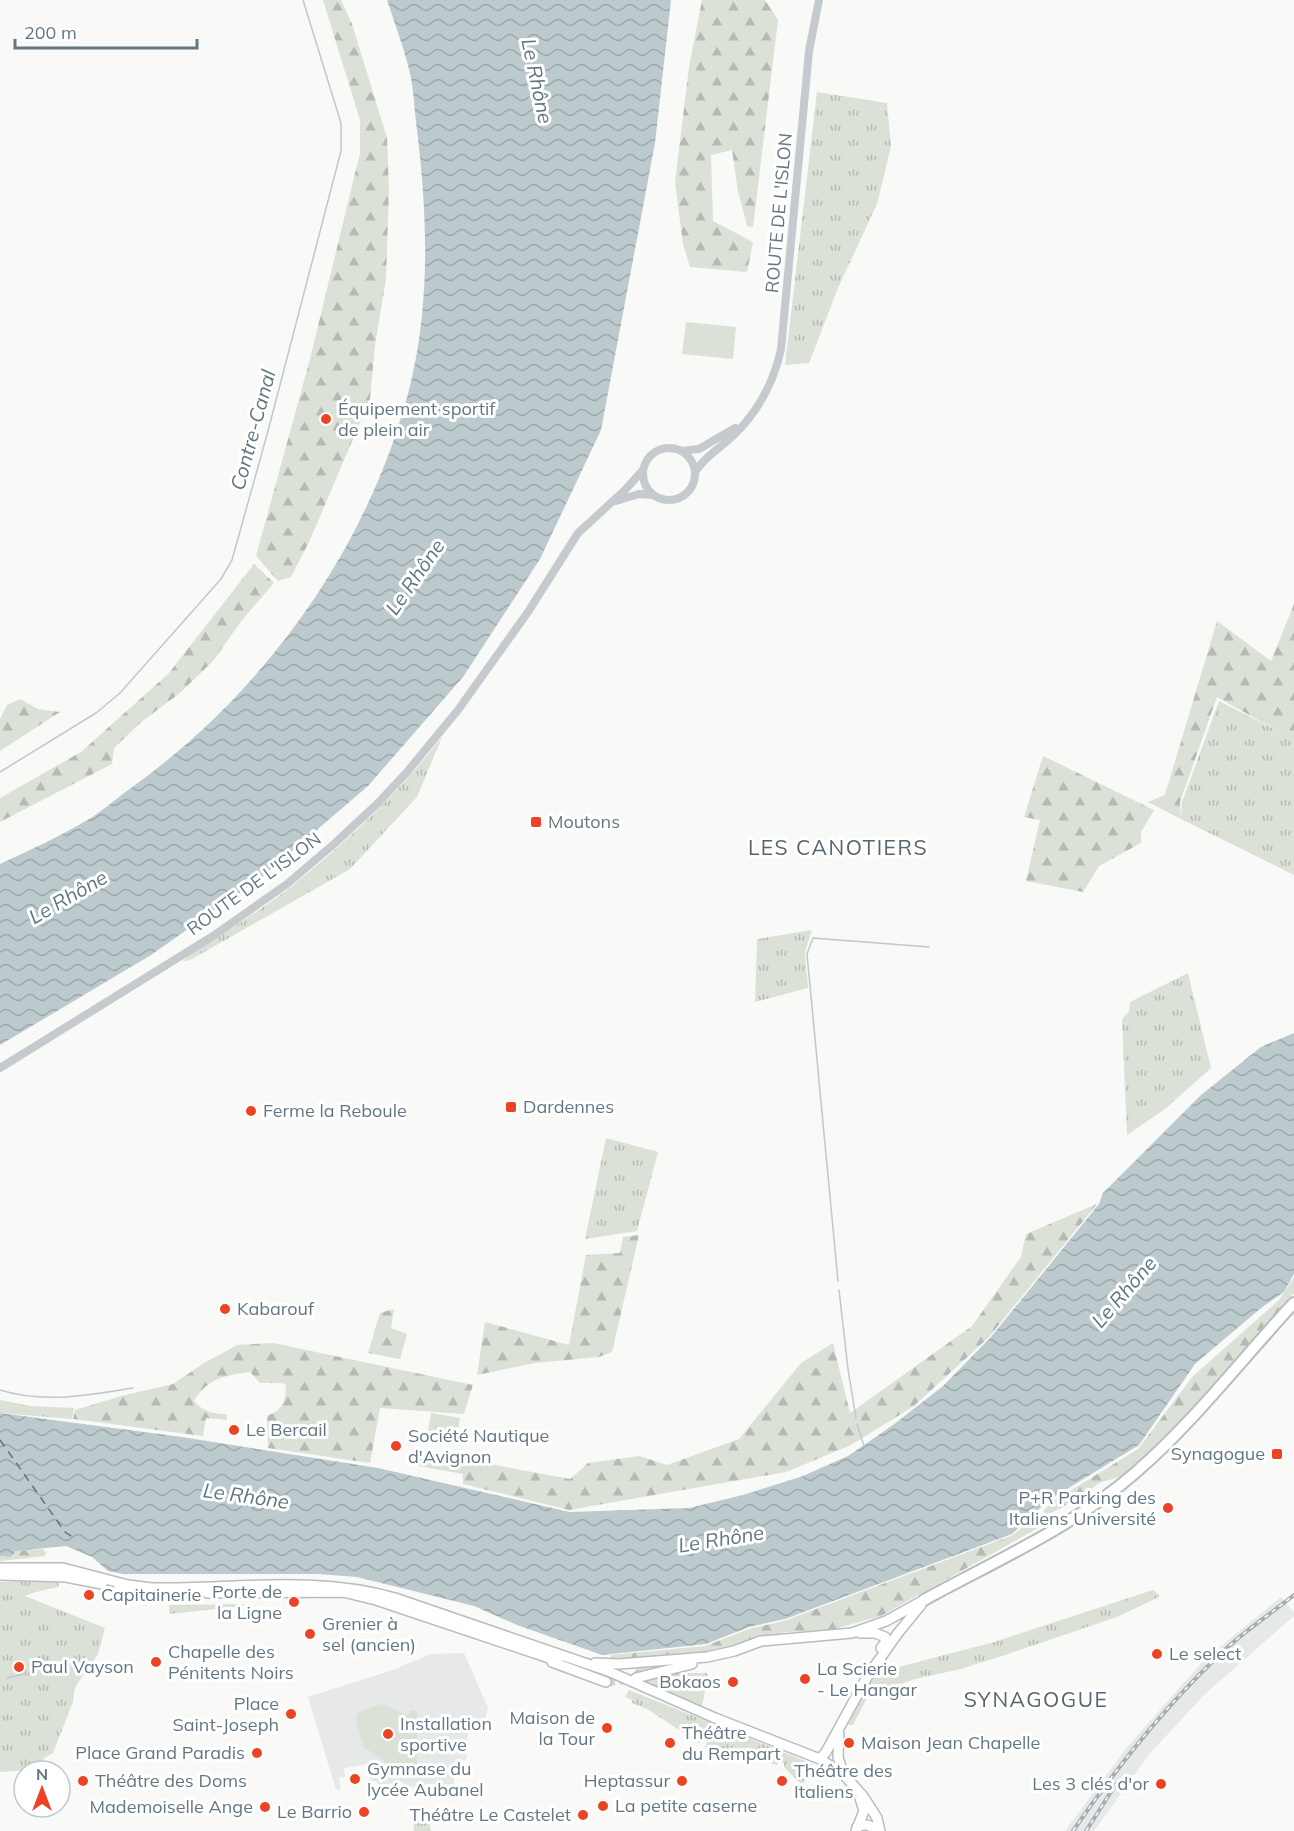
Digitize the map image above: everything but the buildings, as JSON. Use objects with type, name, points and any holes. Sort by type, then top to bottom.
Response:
[{"type":"highway","points":[[924,1600],[1075,1517],[1118,1487],[1183,1425],[1294,1303]]},
{"type":"main road","points":[[0,1568],[63,1568],[128,1585],[152,1588],[305,1584],[370,1590],[633,1679],[715,1718],[820,1759],[844,1775],[872,1808],[878,1831]]},
{"type":"main road","points":[[0,1575],[66,1577],[145,1594],[343,1593],[376,1600],[604,1675],[818,1763],[852,1788],[860,1797],[864,1808],[859,1828],[872,1826],[878,1831]]},
{"type":"main road","points":[[852,1633],[886,1621],[924,1600]]},
{"type":"main road","points":[[820,1759],[873,1668],[924,1600]]},
{"type":"main road","points":[[644,1692],[632,1685],[632,1671],[639,1666],[720,1655],[761,1641],[875,1633],[885,1637],[885,1643],[873,1662],[873,1668]]},
{"type":"main road","points":[[633,1679],[682,1665],[733,1655],[777,1640]]},
{"type":"main road","points":[[525,1650],[606,1682]]},
{"type":"main road","points":[[563,1656],[606,1664],[690,1659]]},
{"type":"main road","points":[[841,1726],[837,1751],[844,1775]]},
{"type":"street","name":"ROUTE DE L'ISLON","points":[[695,472],[711,452],[735,434],[765,394],[776,370],[781,349],[809,51],[819,0]]},
{"type":"street","name":"ROUTE DE L'ISLON","points":[[681,451],[695,450],[707,445],[746,420]]},
{"type":"street","points":[[664,448],[681,451],[693,463],[695,472],[693,484],[681,497],[667,500],[653,495],[645,484],[643,470],[648,459],[656,451],[664,448]]},
{"type":"street","name":"ROUTE DE L'ISLON","points":[[0,1068],[213,936],[287,884],[334,844],[378,803],[428,748],[506,643],[578,532],[612,503],[643,470]]},
{"type":"street","name":"ROUTE DE L'ISLON","points":[[612,503],[639,494],[653,495]]},
{"type":"shaded area","points":[[1281,1597],[1294,1612],[1294,1616],[1205,1694],[1150,1753],[1094,1831],[1065,1831],[1128,1746],[1204,1660]]},
{"type":"shaded area","points":[[464,1653],[488,1708],[483,1731],[468,1730],[466,1760],[454,1761],[454,1784],[404,1788],[403,1782],[377,1785],[377,1781],[370,1781],[368,1764],[344,1768],[345,1777],[339,1778],[341,1789],[336,1790],[308,1697],[393,1670],[431,1654]]},
{"type":"green space","points":[[323,0],[341,0],[352,24],[387,138],[389,190],[386,279],[375,345],[370,399],[310,540],[291,577],[278,581],[256,556],[310,359],[360,153],[360,120]]},
{"type":"green space","points":[[702,0],[765,0],[778,20],[753,227],[747,226],[738,191],[732,150],[711,155],[713,221],[753,242],[747,272],[690,267],[683,244],[675,182],[689,67]]},
{"type":"green space","points":[[817,92],[887,103],[891,146],[877,204],[838,288],[809,363],[785,365]]},
{"type":"green space","points":[[686,322],[736,327],[733,359],[682,354]]},
{"type":"green space","points":[[254,564],[274,583],[242,620],[213,661],[180,693],[140,723],[114,748],[112,764],[0,822],[0,798],[81,752],[169,673]]},
{"type":"green space","points":[[1294,604],[1294,743],[1276,730],[1217,697],[1180,802],[1181,819],[1148,802],[1165,795],[1217,621],[1271,661]]},
{"type":"green space","points":[[20,699],[38,709],[60,712],[0,751],[0,719],[7,705]]},
{"type":"green space","points":[[1219,701],[1276,730],[1294,743],[1294,875],[1181,819],[1182,802]]},
{"type":"green space","points":[[442,737],[417,797],[350,869],[192,959],[182,962],[189,955],[280,895],[333,852],[372,816]]},
{"type":"green space","points":[[1043,756],[1154,810],[1141,832],[1141,843],[1099,866],[1083,892],[1026,881],[1040,820],[1024,817]]},
{"type":"green space","points":[[812,930],[805,952],[808,988],[755,1002],[757,939]]},
{"type":"green space","points":[[1188,973],[1211,1068],[1165,1109],[1127,1135],[1122,1019],[1129,1012],[1130,1002]]},
{"type":"green space","points":[[606,1138],[658,1152],[637,1231],[585,1239]]},
{"type":"green space","points":[[1097,1204],[989,1337],[914,1406],[851,1445],[786,1472],[569,1510],[463,1484],[463,1474],[419,1466],[420,1451],[570,1479],[588,1463],[639,1456],[667,1465],[739,1439],[801,1363],[833,1343],[850,1413],[972,1326],[1021,1257],[1026,1234]]},
{"type":"green space","points":[[639,1235],[612,1352],[599,1357],[535,1363],[477,1375],[485,1322],[569,1345],[586,1255],[620,1253],[623,1237]]},
{"type":"green space","points":[[1294,1277],[1294,1293],[1159,1445],[1122,1476],[1099,1483],[1080,1498],[1047,1515],[1043,1511],[1052,1502],[1138,1449],[1193,1376],[1279,1300]]},
{"type":"green space","points":[[394,1309],[391,1328],[407,1334],[400,1359],[368,1353],[380,1313]]},
{"type":"green space","points":[[273,1343],[473,1385],[464,1414],[380,1408],[370,1463],[268,1448],[267,1416],[280,1408],[285,1396],[286,1385],[260,1383],[250,1372],[218,1379],[199,1393],[194,1401],[201,1408],[213,1413],[227,1414],[227,1420],[206,1418],[203,1436],[73,1419],[75,1410],[173,1384],[204,1363],[237,1345]]},
{"type":"green space","points":[[0,1400],[30,1406],[74,1408],[72,1419],[0,1413]]},
{"type":"green space","points":[[431,1413],[460,1418],[457,1435],[428,1431]]},
{"type":"green space","points":[[1032,1519],[1044,1519],[1038,1528],[881,1616],[831,1630],[786,1632],[760,1637],[715,1654],[612,1659],[610,1655],[705,1646],[749,1629],[784,1621],[1013,1535]]},
{"type":"green space","points":[[43,1549],[45,1556],[0,1561],[0,1556],[11,1557],[16,1551]]},
{"type":"green space","points":[[0,1582],[58,1582],[58,1587],[25,1596],[105,1628],[98,1654],[75,1687],[73,1702],[53,1753],[44,1759],[12,1759],[12,1771],[0,1772]]},
{"type":"green space","points":[[1153,1590],[1159,1597],[1117,1617],[961,1669],[915,1679],[868,1696],[853,1725],[848,1725],[872,1677],[880,1672],[994,1642]]},
{"type":"green space","points":[[244,1604],[243,1606],[170,1614],[169,1605]]},
{"type":"green space","points":[[668,1665],[658,1691],[632,1677],[635,1670],[640,1667]]},
{"type":"green space","points":[[675,1673],[707,1673],[702,1706],[666,1690],[668,1677]]},
{"type":"green space","points":[[629,1690],[813,1764],[803,1786],[784,1767],[784,1763],[778,1762],[777,1765],[707,1749],[705,1747],[708,1740],[705,1738],[699,1743],[647,1709],[632,1703],[632,1700],[625,1697]]},
{"type":"green space","name":"Installation sportive","points":[[379,1704],[408,1715],[411,1710],[417,1711],[417,1767],[392,1768],[372,1752],[364,1749],[356,1720],[358,1713]]},
{"type":"green space","points":[[429,1819],[431,1831],[414,1831],[413,1820]]},
{"type":"water","name":"Le Rhône","points":[[387,0],[671,0],[655,143],[601,430],[540,559],[463,677],[368,786],[262,877],[151,955],[0,1045],[0,864],[56,837],[100,812],[180,749],[226,707],[268,660],[307,610],[340,557],[369,501],[393,442],[411,382],[422,318],[425,220],[410,72]]},
{"type":"water","name":"Le Rhône","points":[[1294,1033],[1294,1274],[1284,1292],[1261,1308],[1195,1364],[1139,1445],[1049,1500],[1012,1534],[785,1619],[749,1627],[706,1644],[602,1655],[517,1625],[474,1606],[357,1577],[319,1574],[123,1574],[108,1571],[92,1557],[66,1546],[16,1551],[11,1557],[0,1556],[0,1413],[182,1437],[378,1468],[570,1512],[689,1508],[743,1495],[803,1476],[848,1456],[943,1386],[991,1337],[1099,1204],[1103,1193],[1201,1095],[1261,1047]]},
{"type":"waterway","name":"Contre-Canal","points":[[0,772],[96,713],[120,693],[221,579],[232,560],[341,151],[341,123],[303,0]]},
{"type":"waterway","points":[[838,1281],[807,954],[813,938],[929,947]]},
{"type":"waterway","points":[[839,1290],[856,1418]]},
{"type":"waterway","points":[[0,1390],[33,1397],[66,1397],[133,1388]]},
{"type":"waterway","points":[[857,1424],[864,1446]]},
{"type":"waterway","points":[[7,1678],[23,1674]]},
{"type":"ferry route","points":[[0,1440],[65,1532],[74,1538]]},
{"type":"tunnel","points":[[606,1682],[631,1679]]},
{"type":"railway","points":[[1073,1831],[1108,1782],[1165,1711],[1237,1639],[1294,1595]]},
{"type":"railway","points":[[1086,1831],[1116,1784]]},
{"type":"place","name":"Équipement sportif de plein air","points":[[326,419]]},
{"type":"place","name":"Moutons","points":[[536,822]]},
{"type":"place","name":"Dardennes","points":[[511,1107]]},
{"type":"place","name":"Ferme la Reboule","points":[[251,1111]]},
{"type":"place","name":"Kabarouf","points":[[225,1309]]},
{"type":"place","name":"Le Bercail","points":[[234,1430]]},
{"type":"place","name":"Société Nautique d'Avignon","points":[[396,1446]]},
{"type":"place","name":"Synagogue","points":[[1277,1454]]},
{"type":"place","name":"P+R Parking des Italiens Université","points":[[1168,1508]]},
{"type":"place","name":"Capitainerie","points":[[89,1595]]},
{"type":"place","name":"Porte de la Ligne","points":[[294,1602]]},
{"type":"place","name":"Grenier à sel (ancien)","points":[[310,1634]]},
{"type":"place","name":"Le select","points":[[1157,1654]]},
{"type":"place","name":"Chapelle des Pénitents Noirs","points":[[156,1662]]},
{"type":"place","name":"Paul Vayson","points":[[19,1667]]},
{"type":"place","name":"La Scierie - Le Hangar","points":[[805,1679]]},
{"type":"place","name":"Bokaos","points":[[733,1682]]},
{"type":"place","name":"Place Saint-Joseph","points":[[291,1714]]},
{"type":"place","name":"Maison de la Tour","points":[[607,1728]]},
{"type":"place","name":"Installation sportive","points":[[388,1734]]},
{"type":"place","name":"Théâtre du Rempart","points":[[670,1743]]},
{"type":"place","name":"Maison Jean Chapelle","points":[[849,1743]]},
{"type":"place","name":"Place Grand Paradis","points":[[257,1753]]},
{"type":"place","name":"Gymnase du lycée Aubanel","points":[[355,1779]]},
{"type":"place","name":"Théâtre des Doms","points":[[83,1781]]},
{"type":"place","name":"Heptassur","points":[[682,1781]]},
{"type":"place","name":"Théâtre des Italiens","points":[[782,1781]]},
{"type":"place","name":"Les 3 clés d'or","points":[[1161,1784]]},
{"type":"place","name":"La petite caserne","points":[[603,1806]]},
{"type":"place","name":"Mademoiselle Ange","points":[[265,1807]]},
{"type":"place","name":"Le Barrio","points":[[364,1812]]},
{"type":"place","name":"Théâtre Le Castelet","points":[[583,1815]]},
{"type":"district","name":"LES CANOTIERS","points":[[838,848]]},
{"type":"district","name":"SYNAGOGUE","points":[[1036,1700]]}]
